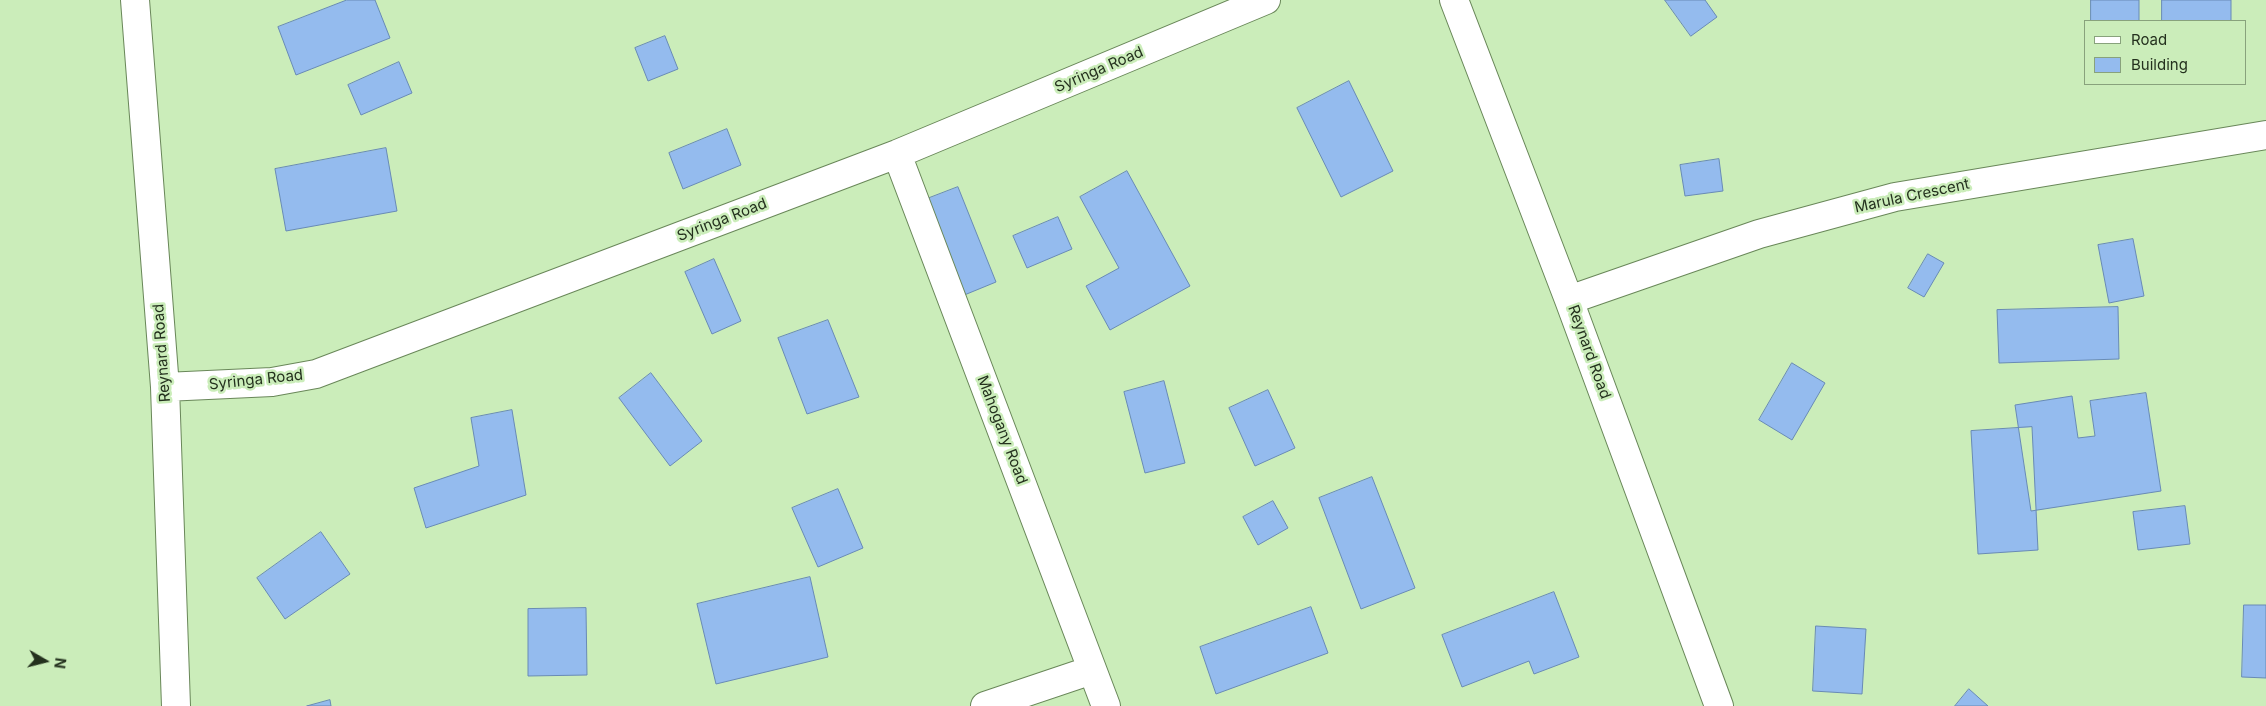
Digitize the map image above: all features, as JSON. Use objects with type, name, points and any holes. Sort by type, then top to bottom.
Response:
[{"type":"street","name":"Reynard Road","points":[[136,0],[165,387],[176,706]]},
{"type":"street","name":"Syringa Road","points":[[165,387],[272,382],[316,374],[898,154],[1266,0]]},
{"type":"street","name":"Reynard Road","points":[[1454,0],[1569,300],[1719,706]]},
{"type":"street","name":"Marula Crescent","points":[[1569,300],[1759,234],[1895,197],[2266,135]]},
{"type":"street","name":"Mahogany Road","points":[[898,154],[1106,706]]},
{"type":"street","points":[[985,706],[1092,670]]},
{"type":"building","points":[[347,0],[375,0],[390,38],[296,75],[278,27]]},
{"type":"building","points":[[1665,0],[1705,0],[1717,17],[1691,36]]},
{"type":"building","points":[[2091,0],[2139,0],[2139,20],[2091,20]]},
{"type":"building","points":[[2162,0],[2231,0],[2231,20],[2162,20]]},
{"type":"building","points":[[665,36],[678,69],[648,81],[635,48]]},
{"type":"building","points":[[399,62],[412,93],[361,115],[348,85]]},
{"type":"building","points":[[1349,81],[1393,171],[1341,197],[1297,108]]},
{"type":"building","points":[[727,129],[741,165],[683,189],[669,153]]},
{"type":"building","points":[[386,148],[397,211],[286,231],[275,169]]},
{"type":"building","points":[[1719,159],[1723,191],[1685,196],[1680,165]]},
{"type":"building","points":[[1127,171],[1190,286],[1110,330],[1086,286],[1119,268],[1080,197]]},
{"type":"building","points":[[958,187],[996,282],[957,298],[919,202]]},
{"type":"building","points":[[1058,217],[1072,249],[1027,268],[1013,236]]},
{"type":"building","points":[[2133,239],[2144,296],[2109,303],[2098,245]]},
{"type":"building","points":[[1928,254],[1944,263],[1924,297],[1908,288]]},
{"type":"building","points":[[714,259],[741,321],[712,334],[685,272]]},
{"type":"building","points":[[2118,307],[2119,359],[1999,363],[1997,310]]},
{"type":"building","points":[[828,320],[859,397],[807,414],[778,338]]},
{"type":"building","points":[[1792,363],[1825,383],[1792,440],[1759,420]]},
{"type":"building","points":[[651,373],[702,441],[670,466],[619,398]]},
{"type":"building","points":[[1164,381],[1185,463],[1145,473],[1124,392]]},
{"type":"building","points":[[1268,390],[1295,448],[1255,466],[1229,408]]},
{"type":"building","points":[[2146,393],[2161,491],[2031,511],[2015,405],[2072,396],[2078,438],[2095,436],[2090,401]]},
{"type":"building","points":[[512,410],[526,495],[426,528],[414,488],[479,466],[471,418]]},
{"type":"building","points":[[2032,427],[2038,550],[1978,554],[1971,431]]},
{"type":"building","points":[[1372,477],[1415,588],[1361,609],[1319,498]]},
{"type":"building","points":[[838,489],[863,548],[818,567],[792,508]]},
{"type":"building","points":[[1273,501],[1288,528],[1258,545],[1243,517]]},
{"type":"building","points":[[2185,506],[2190,544],[2138,550],[2133,512]]},
{"type":"building","points":[[321,532],[350,574],[285,619],[257,578]]},
{"type":"building","points":[[810,577],[828,657],[716,684],[697,604]]},
{"type":"building","points":[[1554,592],[1579,657],[1534,674],[1529,661],[1462,687],[1442,635]]},
{"type":"building","points":[[2244,605],[2266,605],[2266,678],[2242,677]]},
{"type":"building","points":[[1311,607],[1328,653],[1216,694],[1200,647]]},
{"type":"building","points":[[586,608],[587,675],[528,676],[528,609]]},
{"type":"building","points":[[1816,626],[1866,629],[1862,694],[1813,691]]},
{"type":"building","points":[[1969,689],[1988,706],[1955,706]]},
{"type":"building","points":[[330,700],[331,706],[307,706]]}]
